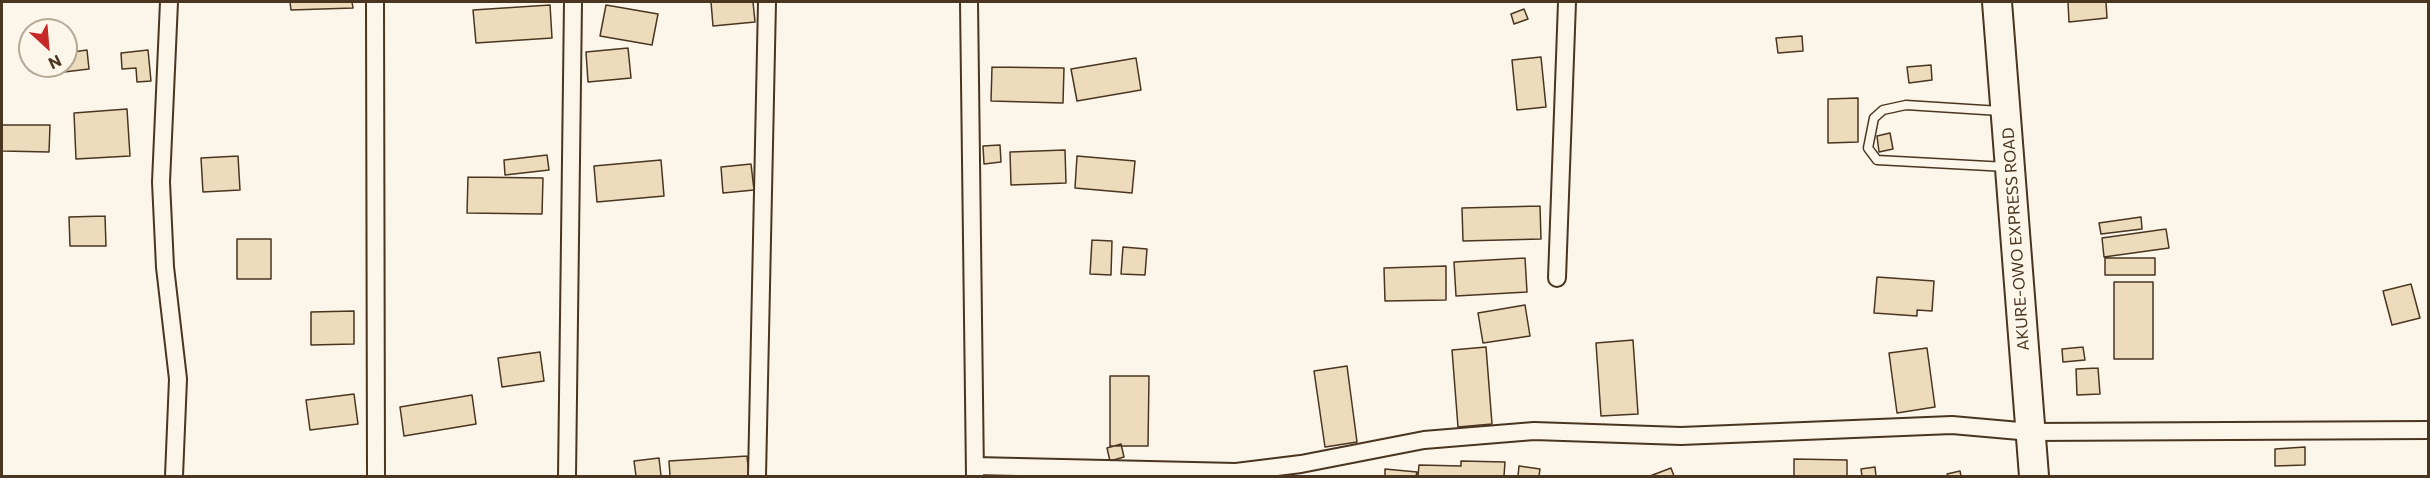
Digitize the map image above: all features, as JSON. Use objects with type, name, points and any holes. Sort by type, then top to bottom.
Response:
[{"type":"highway","name":"AKURE-OWO EXPRESS ROAD","points":[[1997,2],[2034,477]]},
{"type":"street","points":[[169,2],[161,182],[165,267],[178,379],[174,477]]},
{"type":"street","points":[[375,2],[375,477]]},
{"type":"street","points":[[567,477],[573,2]]},
{"type":"street","points":[[757,477],[767,2]]},
{"type":"street","points":[[969,2],[975,472],[1236,472],[1301,464],[1424,440],[1534,431],[1681,436],[1952,425],[2031,432],[2428,430]]},
{"type":"street","points":[[1557,278],[1567,2]]},
{"type":"lane","points":[[2006,111],[1906,105],[1883,110],[1874,118],[1868,148],[1877,160],[2010,167]]},
{"type":"building","points":[[290,2],[352,2],[353,8],[291,10]]},
{"type":"building","points":[[711,2],[753,2],[755,22],[713,26]]},
{"type":"building","points":[[2068,2],[2106,2],[2107,18],[2069,22]]},
{"type":"building","points":[[550,5],[552,38],[476,43],[473,10]]},
{"type":"building","points":[[606,5],[658,14],[652,45],[600,36]]},
{"type":"building","points":[[1524,9],[1528,19],[1514,24],[1511,14]]},
{"type":"building","points":[[1802,36],[1803,51],[1778,53],[1776,38]]},
{"type":"building","points":[[628,48],[631,78],[588,82],[586,52]]},
{"type":"building","points":[[87,50],[89,69],[78,70],[78,51]]},
{"type":"building","points":[[148,50],[151,81],[137,82],[136,68],[122,69],[121,53]]},
{"type":"building","points":[[1541,57],[1546,107],[1517,110],[1512,60]]},
{"type":"building","points":[[1136,58],[1141,90],[1077,101],[1071,69]]},
{"type":"building","points":[[1931,65],[1932,80],[1909,83],[1907,67]]},
{"type":"building","points":[[992,67],[1064,68],[1063,103],[991,101]]},
{"type":"building","points":[[1858,98],[1858,142],[1828,143],[1828,99]]},
{"type":"building","points":[[127,109],[130,156],[76,159],[74,113]]},
{"type":"building","points":[[2,125],[50,125],[49,152],[2,151]]},
{"type":"building","points":[[1890,133],[1893,149],[1879,152],[1877,136]]},
{"type":"building","points":[[1000,145],[1001,162],[984,164],[983,146]]},
{"type":"building","points":[[1065,150],[1066,183],[1011,185],[1010,152]]},
{"type":"building","points":[[547,155],[549,170],[505,175],[504,160]]},
{"type":"building","points":[[238,156],[240,190],[203,192],[201,158]]},
{"type":"building","points":[[1077,156],[1135,161],[1132,193],[1075,188]]},
{"type":"building","points":[[661,160],[664,196],[597,202],[594,166]]},
{"type":"building","points":[[751,164],[754,190],[723,193],[721,167]]},
{"type":"building","points":[[468,177],[543,178],[542,214],[467,213]]},
{"type":"building","points":[[1540,206],[1541,239],[1463,241],[1462,208]]},
{"type":"building","points":[[105,216],[106,246],[70,246],[69,217]]},
{"type":"building","points":[[2141,217],[2142,229],[2101,234],[2099,223]]},
{"type":"building","points":[[2166,229],[2169,248],[2104,257],[2102,238]]},
{"type":"building","points":[[237,239],[271,239],[271,279],[237,279]]},
{"type":"building","points":[[1092,240],[1112,241],[1111,275],[1090,274]]},
{"type":"building","points":[[1123,247],[1147,249],[1145,275],[1121,274]]},
{"type":"building","points":[[1525,258],[1527,292],[1456,296],[1454,262]]},
{"type":"building","points":[[2105,258],[2155,258],[2155,275],[2105,275]]},
{"type":"building","points":[[1446,266],[1446,300],[1385,301],[1384,268]]},
{"type":"building","points":[[1877,277],[1934,281],[1932,311],[1917,310],[1917,316],[1874,313]]},
{"type":"building","points":[[2114,282],[2153,282],[2153,359],[2114,359]]},
{"type":"building","points":[[2411,284],[2420,318],[2392,325],[2383,291]]},
{"type":"building","points":[[1525,305],[1530,336],[1483,343],[1478,313]]},
{"type":"building","points":[[354,311],[354,344],[311,345],[311,312]]},
{"type":"building","points":[[1633,340],[1638,414],[1601,416],[1596,343]]},
{"type":"building","points":[[1486,347],[1492,424],[1458,427],[1452,350]]},
{"type":"building","points":[[2083,347],[2085,360],[2063,362],[2062,349]]},
{"type":"building","points":[[1927,348],[1935,407],[1897,413],[1889,353]]},
{"type":"building","points":[[540,352],[544,381],[502,387],[498,358]]},
{"type":"building","points":[[1347,366],[1357,442],[1325,447],[1314,371]]},
{"type":"building","points":[[2098,368],[2100,394],[2077,395],[2076,369]]},
{"type":"building","points":[[1110,376],[1149,376],[1148,446],[1110,446]]},
{"type":"building","points":[[354,394],[358,424],[310,430],[306,400]]},
{"type":"building","points":[[472,395],[476,424],[404,436],[400,407]]},
{"type":"building","points":[[1121,444],[1124,457],[1110,461],[1107,448]]},
{"type":"building","points":[[2305,447],[2305,465],[2275,466],[2275,449]]},
{"type":"building","points":[[747,456],[749,476],[670,476],[669,461]]},
{"type":"building","points":[[659,458],[661,476],[636,476],[634,461]]},
{"type":"building","points":[[1794,459],[1847,460],[1847,476],[1794,476]]},
{"type":"building","points":[[1461,461],[1505,462],[1504,476],[1418,476],[1419,465],[1461,466]]},
{"type":"building","points":[[1519,466],[1540,469],[1539,476],[1518,476]]},
{"type":"building","points":[[1875,467],[1876,476],[1862,476],[1861,469]]},
{"type":"building","points":[[1671,468],[1674,476],[1650,476]]},
{"type":"building","points":[[1385,469],[1417,472],[1416,476],[1385,476]]},
{"type":"building","points":[[1960,471],[1961,476],[1948,476],[1947,474]]}]
